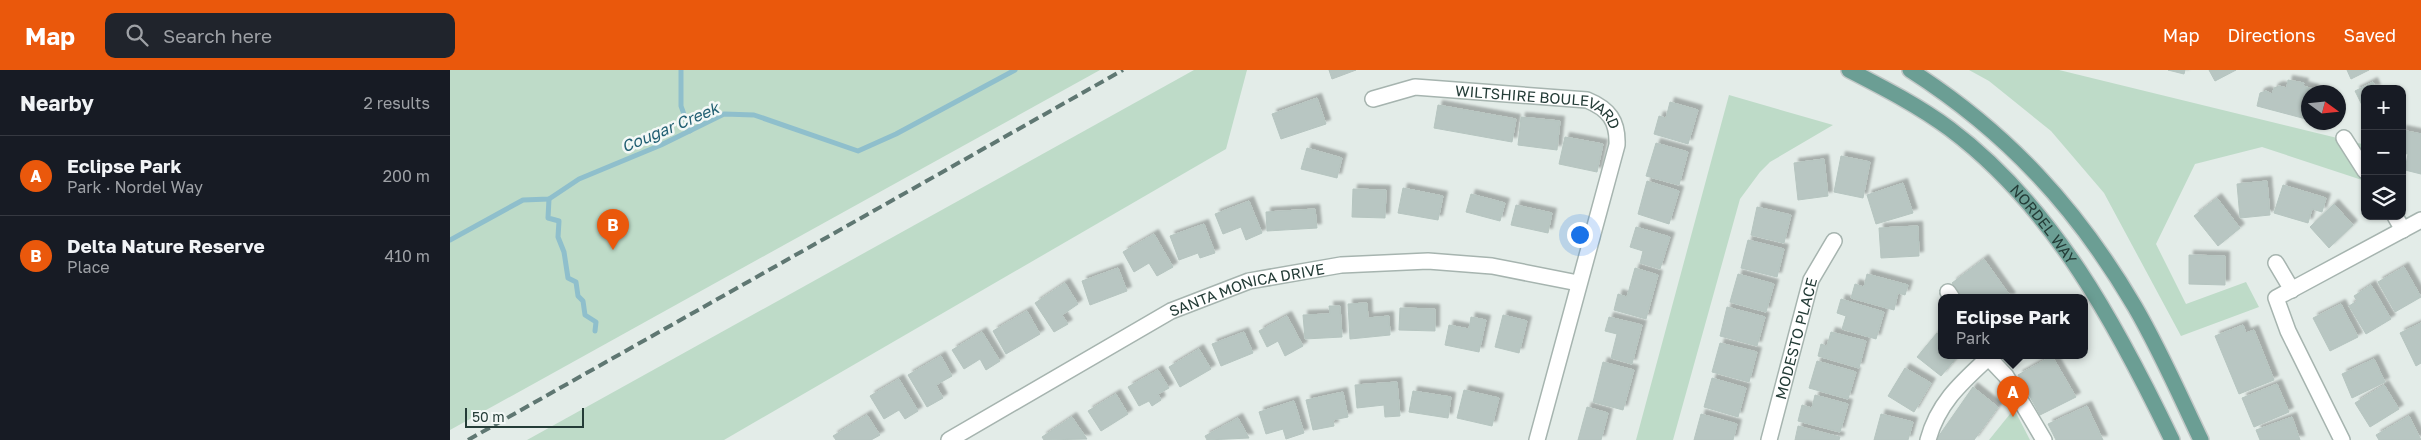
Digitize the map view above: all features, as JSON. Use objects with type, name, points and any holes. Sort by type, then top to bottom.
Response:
[{"type":"main road","name":"NORDEL WAY","points":[[1850,70],[1889,90],[1952,130],[1997,170],[2028,203],[2071,259],[2110,319],[2172,440]]},
{"type":"main road","name":"NORDEL WAY","points":[[1910,70],[1971,112],[2044,180],[2094,244],[2135,308],[2201,440]]},
{"type":"street","name":"WILTSHIRE BOULEVARD","points":[[1373,99],[1415,88],[1587,100],[1600,105],[1610,113],[1617,130],[1617,145],[1578,283],[1537,440]]},
{"type":"street","points":[[2344,138],[2361,165]]},
{"type":"street","points":[[2398,220],[2404,230]]},
{"type":"street","points":[[2342,440],[2288,331],[2276,298],[2421,220]]},
{"type":"street","name":"MODESTO PLACE","points":[[1768,440],[1811,280],[1834,241]]},
{"type":"street","name":"SANTA MONICA DRIVE","points":[[949,440],[1171,311],[1248,281],[1341,265],[1386,261],[1428,261],[1492,266],[1578,283]]},
{"type":"street","points":[[2276,263],[2292,290]]},
{"type":"street","points":[[1928,440],[1934,420],[1955,389],[1986,359]]},
{"type":"street","points":[[1990,359],[2006,376],[2044,440]]},
{"type":"green space","points":[[450,70],[1100,70],[450,430]]},
{"type":"green space","points":[[1194,70],[1247,70],[1226,149],[724,440],[527,440]]},
{"type":"green space","points":[[1969,70],[2059,70],[2361,144],[2361,180],[2262,147],[2195,164],[2156,244],[2186,304],[2246,282],[2259,307],[2181,336],[2104,193],[2051,131],[1989,81]]},
{"type":"green space","points":[[1729,95],[1833,125],[1770,162],[1740,199],[1673,440],[1636,440]]},
{"type":"green space","points":[[2014,409],[2030,440],[1989,440]]},
{"type":"building","points":[[1329,70],[1356,70],[1332,79]]},
{"type":"building","points":[[2168,70],[2185,70],[2184,74]]},
{"type":"building","points":[[2209,70],[2236,70],[2215,81]]},
{"type":"building","points":[[2347,70],[2369,70],[2351,79]]},
{"type":"building","points":[[2288,80],[2304,83],[2301,85],[2301,118],[2257,106],[2260,93],[2266,91],[2272,94],[2274,88],[2279,86],[2287,88]]},
{"type":"building","points":[[2361,88],[2361,103],[2355,91]]},
{"type":"building","points":[[1317,98],[1326,124],[1281,139],[1272,114]]},
{"type":"building","points":[[1670,102],[1698,110],[1688,144],[1654,134],[1659,116],[1666,118]]},
{"type":"building","points":[[1438,105],[1516,119],[1512,142],[1434,128]]},
{"type":"building","points":[[1521,117],[1560,121],[1557,150],[1518,145]]},
{"type":"building","points":[[2406,131],[2421,134],[2421,174],[2406,170],[2408,154],[2406,154]]},
{"type":"building","points":[[1565,137],[1603,144],[1597,172],[1559,164]]},
{"type":"building","points":[[1656,143],[1688,152],[1679,185],[1646,176]]},
{"type":"building","points":[[1307,148],[1342,158],[1337,178],[1301,169]]},
{"type":"building","points":[[1841,156],[1870,162],[1863,198],[1834,192]]},
{"type":"building","points":[[1824,159],[1828,196],[1798,200],[1794,163]]},
{"type":"building","points":[[1647,181],[1679,191],[1669,224],[1638,214]]},
{"type":"building","points":[[2267,181],[2270,215],[2240,218],[2237,184]]},
{"type":"building","points":[[1903,183],[1913,213],[1876,224],[1867,195]]},
{"type":"building","points":[[2283,185],[2326,198],[2322,212],[2312,209],[2308,223],[2274,213]]},
{"type":"building","points":[[1403,188],[1443,196],[1438,220],[1398,213]]},
{"type":"building","points":[[1353,189],[1386,190],[1385,218],[1352,217]]},
{"type":"building","points":[[1471,194],[1505,203],[1500,221],[1466,212]]},
{"type":"building","points":[[2217,198],[2240,228],[2218,246],[2194,216]]},
{"type":"building","points":[[1249,201],[1262,233],[1246,240],[1241,227],[1223,234],[1215,214]]},
{"type":"building","points":[[2334,204],[2353,225],[2329,248],[2310,227]]},
{"type":"building","points":[[1516,205],[1552,213],[1548,233],[1511,225]]},
{"type":"building","points":[[1757,207],[1791,215],[1784,243],[1751,235]]},
{"type":"building","points":[[1315,209],[1317,228],[1267,231],[1266,212]]},
{"type":"building","points":[[1204,224],[1215,253],[1200,258],[1198,253],[1179,260],[1170,236]]},
{"type":"building","points":[[1918,226],[1919,256],[1881,258],[1879,228]]},
{"type":"building","points":[[1636,227],[1670,237],[1660,269],[1640,263],[1643,251],[1630,247]]},
{"type":"building","points":[[1154,234],[1173,267],[1157,276],[1149,263],[1134,272],[1123,252]]},
{"type":"building","points":[[1748,240],[1784,249],[1777,277],[1741,268]]},
{"type":"building","points":[[2189,255],[2225,256],[2225,285],[2189,284]]},
{"type":"building","points":[[1984,259],[2009,294],[1960,294],[1952,283]]},
{"type":"building","points":[[2404,267],[2421,297],[2395,312],[2378,282]]},
{"type":"building","points":[[1118,268],[1127,291],[1090,305],[1082,281]]},
{"type":"building","points":[[1635,268],[1658,275],[1646,319],[1614,310],[1618,294],[1627,297]]},
{"type":"building","points":[[1738,274],[1774,284],[1766,312],[1730,302]]},
{"type":"building","points":[[1867,274],[1908,285],[1905,295],[1898,293],[1894,310],[1851,298],[1855,284],[1864,287]]},
{"type":"building","points":[[1065,283],[1078,304],[1062,315],[1068,324],[1054,332],[1035,303]]},
{"type":"building","points":[[2371,285],[2391,319],[2366,334],[2349,306],[2357,301],[2354,296]]},
{"type":"building","points":[[1841,299],[1884,312],[1876,339],[1842,329],[1846,316],[1837,313]]},
{"type":"building","points":[[1367,303],[1368,318],[1389,316],[1390,335],[1350,339],[1348,304]]},
{"type":"building","points":[[2341,304],[2358,337],[2330,351],[2313,318]]},
{"type":"building","points":[[1329,306],[1340,306],[1342,337],[1305,339],[1303,315],[1330,314]]},
{"type":"building","points":[[1727,307],[1765,317],[1757,346],[1720,336]]},
{"type":"building","points":[[1400,308],[1435,309],[1435,331],[1399,330]]},
{"type":"building","points":[[1027,311],[1040,334],[1006,354],[993,331]]},
{"type":"building","points":[[1503,315],[1527,321],[1519,353],[1495,347]]},
{"type":"building","points":[[1287,316],[1303,346],[1285,356],[1278,341],[1267,347],[1259,331]]},
{"type":"building","points":[[1471,317],[1486,320],[1479,352],[1445,345],[1449,325],[1469,329]]},
{"type":"building","points":[[1609,317],[1642,325],[1632,364],[1611,358],[1617,334],[1605,331]]},
{"type":"building","points":[[2421,323],[2421,363],[2416,366],[2400,333]]},
{"type":"building","points":[[2243,325],[2246,333],[2254,330],[2274,380],[2239,394],[2215,336]]},
{"type":"building","points":[[982,332],[1000,361],[986,370],[980,359],[964,369],[952,350]]},
{"type":"building","points":[[1244,332],[1253,353],[1221,366],[1212,344]]},
{"type":"building","points":[[1831,332],[1866,341],[1859,368],[1818,356],[1821,344],[1827,346]]},
{"type":"building","points":[[1937,333],[1938,359],[1955,359],[1941,376],[1917,357]]},
{"type":"building","points":[[1720,343],[1757,352],[1749,382],[1712,372]]},
{"type":"building","points":[[1199,349],[1211,369],[1180,387],[1169,367]]},
{"type":"building","points":[[941,356],[952,376],[936,385],[943,398],[927,407],[908,375]]},
{"type":"building","points":[[2007,359],[2021,359],[2012,365]]},
{"type":"building","points":[[2047,359],[2054,359],[2076,397],[2040,415],[2018,375]]},
{"type":"building","points":[[2374,359],[2385,382],[2352,398],[2342,374]]},
{"type":"building","points":[[1817,361],[1856,372],[1848,399],[1809,388]]},
{"type":"building","points":[[1603,362],[1634,370],[1623,410],[1593,402]]},
{"type":"building","points":[[1905,368],[1931,383],[1914,412],[1888,396]]},
{"type":"building","points":[[1158,370],[1169,388],[1158,394],[1161,400],[1152,406],[1149,401],[1139,406],[1128,387]]},
{"type":"building","points":[[1712,378],[1746,388],[1738,417],[1704,407]]},
{"type":"building","points":[[899,379],[918,411],[905,419],[899,410],[884,419],[870,396]]},
{"type":"building","points":[[1397,382],[1400,416],[1385,417],[1384,405],[1357,408],[1355,385]]},
{"type":"building","points":[[2277,384],[2289,412],[2254,427],[2242,398]]},
{"type":"building","points":[[2384,385],[2399,409],[2370,427],[2355,403]]},
{"type":"building","points":[[1973,387],[1998,407],[1974,440],[1936,440]]},
{"type":"building","points":[[1464,390],[1499,398],[1492,426],[1457,418]]},
{"type":"building","points":[[1413,391],[1451,397],[1448,418],[1409,412]]},
{"type":"building","points":[[1343,392],[1348,417],[1333,420],[1334,426],[1313,430],[1306,400]]},
{"type":"building","points":[[1116,394],[1128,414],[1101,431],[1088,411]]},
{"type":"building","points":[[1815,395],[1848,404],[1840,432],[1798,421],[1802,405],[1812,408]]},
{"type":"building","points":[[1294,401],[1304,433],[1286,439],[1283,429],[1266,434],[1259,412]]},
{"type":"building","points":[[2087,406],[2103,440],[2056,440],[2048,424]]},
{"type":"building","points":[[1587,407],[1608,413],[1601,440],[1578,440]]},
{"type":"building","points":[[1701,414],[1737,424],[1733,440],[1694,440]]},
{"type":"building","points":[[1881,414],[1913,422],[1908,440],[1874,440]]},
{"type":"building","points":[[867,415],[880,435],[871,440],[836,440],[833,436]]},
{"type":"building","points":[[2409,416],[2421,440],[2379,440],[2376,435]]},
{"type":"building","points":[[1072,417],[1087,439],[1044,440],[1042,437]]},
{"type":"building","points":[[2292,417],[2300,440],[2260,440],[2256,430]]},
{"type":"building","points":[[1238,418],[1249,438],[1207,440],[1205,436]]},
{"type":"building","points":[[1798,426],[1840,437],[1839,440],[1795,440]]},
{"type":"waterway","points":[[681,70],[681,106],[690,131]]},
{"type":"waterway","name":"Cougar Creek","points":[[450,240],[523,200],[549,199],[579,179],[661,145],[724,114],[754,115],[858,151],[896,134],[1015,70]]},
{"type":"waterway","points":[[549,199],[548,218],[559,221],[558,237],[564,252],[568,278],[576,282],[578,296],[583,301],[585,315],[596,322],[595,331]]},
{"type":"railway","points":[[468,440],[1123,70]]},
{"type":"place","name":"Delta Nature Reserve","points":[[613,250]]},
{"type":"place","name":"Eclipse Park","points":[[2013,417]]}]
